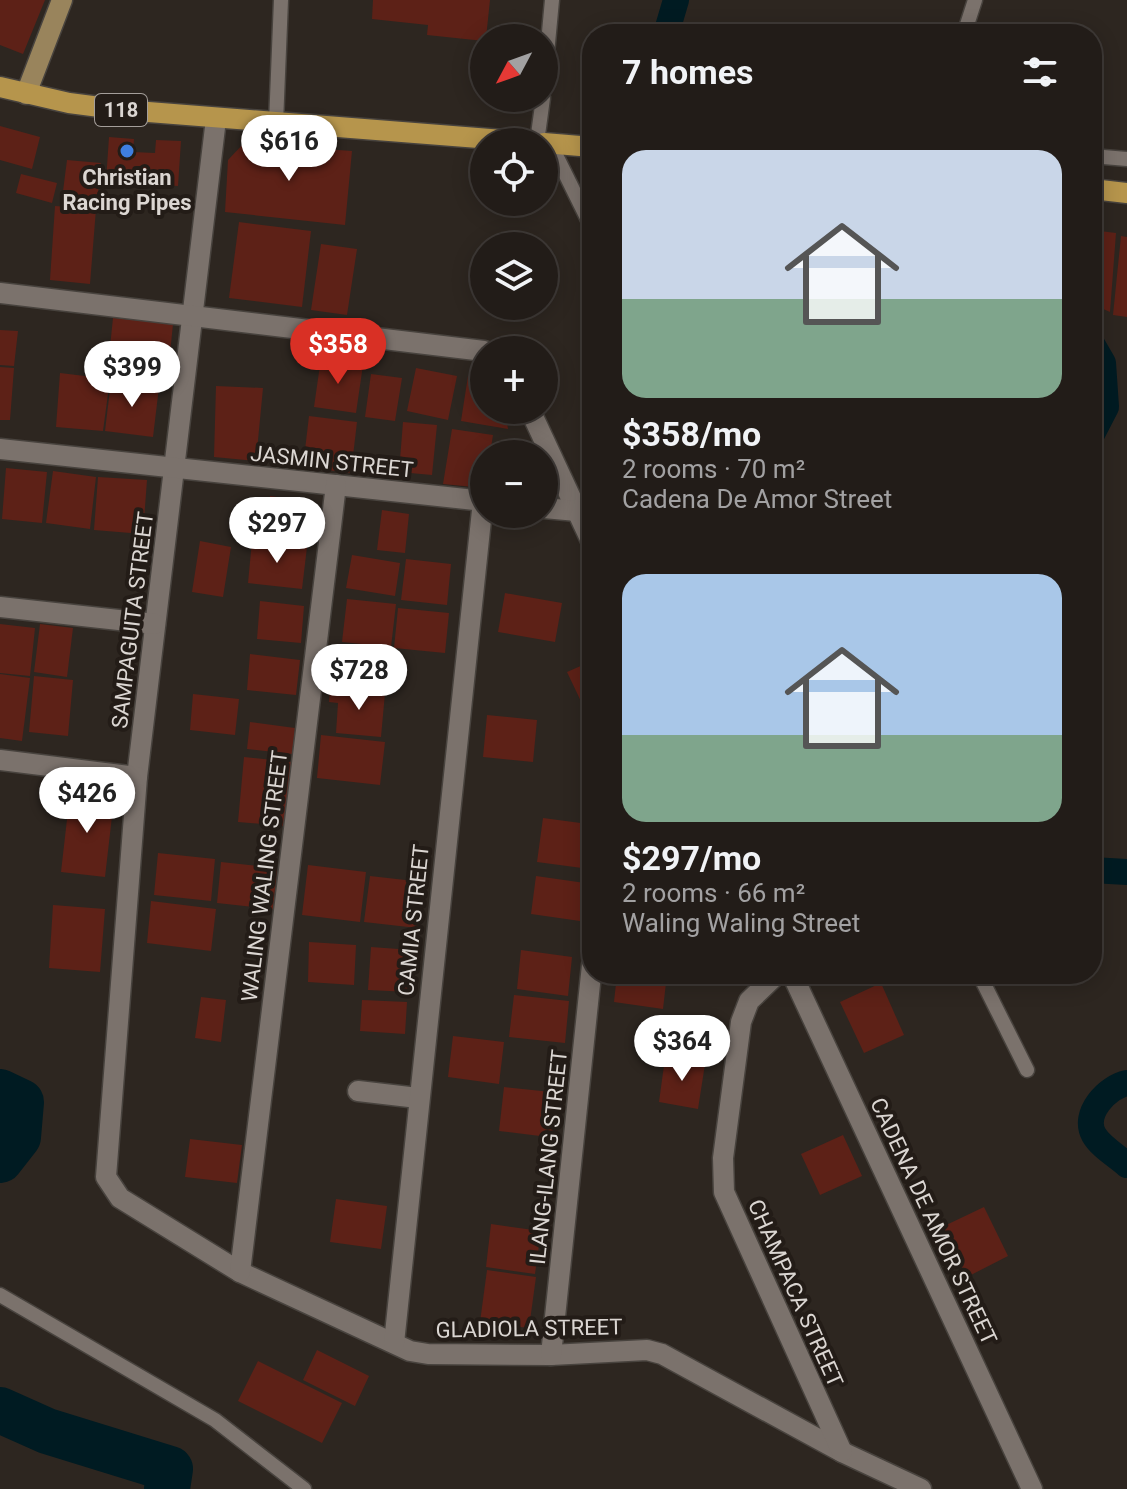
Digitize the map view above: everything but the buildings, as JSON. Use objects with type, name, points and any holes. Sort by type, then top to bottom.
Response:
[{"type":"main road","name":"118","points":[[0,87],[123,110],[470,138]]},
{"type":"main road","points":[[558,144],[582,146]]},
{"type":"main road","points":[[1102,190],[1127,193]]},
{"type":"street","points":[[26,94],[62,0]]},
{"type":"street","name":"SAMPAGUITA STREET","points":[[106,1177],[137,777],[216,119]]},
{"type":"street","points":[[0,293],[470,349]]},
{"type":"street","points":[[537,424],[582,522]]},
{"type":"street","name":"JASMIN STREET","points":[[0,449],[470,500]]},
{"type":"street","name":"WALING WALING STREET","points":[[240,1272],[336,485]]},
{"type":"street","points":[[558,509],[577,511]]},
{"type":"street","name":"CAMIA STREET","points":[[394,1343],[480,528]]},
{"type":"street","points":[[0,607],[155,624]]},
{"type":"street","points":[[0,760],[137,777]]},
{"type":"street","name":"ILANG-ILANG STREET","points":[[551,1355],[590,984]]},
{"type":"street","name":"CHAMPACA STREET","points":[[764,984],[758,989],[741,1022],[723,1158],[724,1192],[842,1452]]},
{"type":"street","name":"CADENA DE AMOR STREET","points":[[797,984],[1032,1489]]},
{"type":"street","points":[[358,1091],[418,1098]]},
{"type":"street","name":"GLADIOLA STREET","points":[[106,1177],[120,1198],[240,1272],[394,1343],[428,1354],[551,1355],[647,1350],[662,1354],[842,1452],[921,1489]]},
{"type":"lane","points":[[276,123],[281,0]]},
{"type":"lane","points":[[550,24],[552,0]]},
{"type":"lane","points":[[967,24],[975,0]]},
{"type":"lane","points":[[1102,157],[1127,159]]},
{"type":"lane","points":[[558,168],[582,210]]},
{"type":"lane","points":[[984,984],[1027,1070]]},
{"type":"lane","points":[[0,1295],[215,1420],[304,1489]]},
{"type":"waterway","points":[[669,24],[676,0]]},
{"type":"waterway","points":[[1102,361],[1106,407],[1102,415]]},
{"type":"waterway","points":[[1102,871],[1127,872]]},
{"type":"waterway","points":[[1127,1083],[1105,1096],[1091,1119],[1094,1135],[1127,1165]]},
{"type":"waterway","points":[[0,1092],[21,1102],[18,1137],[0,1160]]},
{"type":"waterway","points":[[0,1410],[47,1431],[170,1469],[167,1489]]},
{"type":"place","name":"Christian Racing Pipes","points":[[127,151]]}]
